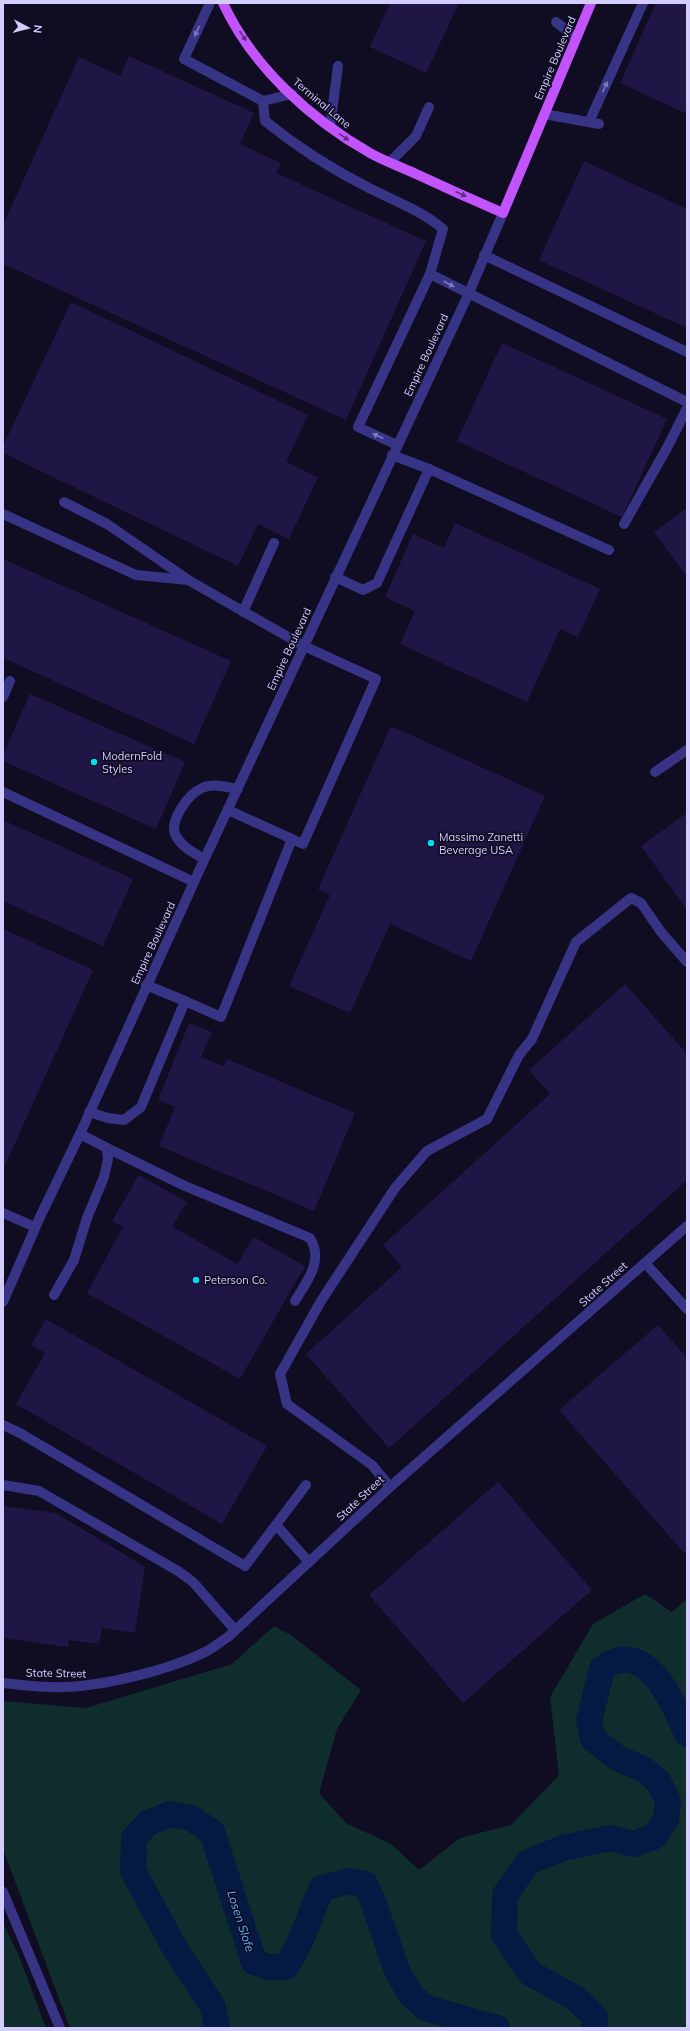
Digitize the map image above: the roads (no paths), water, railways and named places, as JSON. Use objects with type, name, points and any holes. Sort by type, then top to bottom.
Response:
[{"type":"main road","name":"Terminal Lane","points":[[223,3],[242,35],[262,63],[292,94],[330,127],[372,154],[503,213]]},
{"type":"main road","name":"Empire Boulevard","points":[[503,213],[591,3]]},
{"type":"street","points":[[210,3],[184,59],[263,101],[292,94]]},
{"type":"street","points":[[544,114],[594,123],[643,3]]},
{"type":"street","points":[[556,22],[576,38]]},
{"type":"street","points":[[330,127],[338,66]]},
{"type":"street","points":[[263,101],[265,121],[294,144],[369,188],[432,220],[443,229],[430,274],[358,427],[397,445]]},
{"type":"street","points":[[390,162],[416,136],[430,107]]},
{"type":"street","name":"Empire Boulevard","points":[[3,1302],[35,1227],[80,1134],[204,859],[468,295],[503,213]]},
{"type":"street","points":[[484,255],[687,352]]},
{"type":"street","points":[[430,274],[468,295],[687,402]]},
{"type":"street","points":[[624,524],[668,446],[687,408]]},
{"type":"street","points":[[392,455],[429,469],[609,550]]},
{"type":"street","points":[[335,577],[363,590],[377,583],[429,469]]},
{"type":"street","points":[[64,502],[107,524],[190,580],[243,612],[304,646],[376,678],[302,844],[228,810]]},
{"type":"street","points":[[3,514],[136,575],[190,580]]},
{"type":"street","points":[[243,612],[274,543]]},
{"type":"street","points":[[3,697],[10,681]]},
{"type":"street","points":[[655,772],[687,750]]},
{"type":"street","points":[[204,859],[180,842],[175,834],[176,820],[190,796],[202,788],[215,786],[238,789]]},
{"type":"street","points":[[3,792],[194,882]]},
{"type":"street","points":[[146,985],[221,1017],[292,839]]},
{"type":"street","points":[[390,1487],[372,1465],[287,1404],[280,1374],[321,1301],[395,1188],[428,1151],[488,1119],[519,1055],[532,1039],[576,942],[631,898],[641,903],[661,932],[687,962]]},
{"type":"street","points":[[89,1112],[108,1118],[124,1120],[141,1107],[185,1001]]},
{"type":"street","points":[[80,1134],[185,1186],[310,1238],[316,1251],[315,1265],[311,1276],[295,1301]]},
{"type":"street","points":[[54,1295],[74,1260],[87,1218],[104,1177],[108,1159],[107,1148]]},
{"type":"street","points":[[3,1213],[35,1227]]},
{"type":"street","name":"State Street","points":[[3,1683],[63,1687],[93,1685],[118,1680],[185,1661],[206,1651],[235,1630],[390,1487],[687,1226]]},
{"type":"street","points":[[645,1262],[687,1309]]},
{"type":"street","points":[[3,1425],[20,1433],[245,1566],[306,1485]]},
{"type":"street","points":[[3,1485],[39,1491],[178,1571],[193,1582],[235,1630]]},
{"type":"street","points":[[276,1525],[309,1562]]},
{"type":"street","points":[[3,1892],[60,2028]]},
{"type":"waterway","name":"Losen Slofe","points":[[594,2028],[595,2017],[575,1998],[530,1973],[504,1935],[505,1895],[528,1862],[563,1848],[610,1838],[634,1844],[655,1836],[666,1819],[668,1801],[658,1781],[643,1769],[619,1759],[593,1739],[589,1721],[602,1669],[610,1663],[616,1661],[629,1660],[641,1664],[651,1672],[661,1684],[676,1710],[687,1734]]},
{"type":"waterway","name":"Losen Slofe","points":[[217,2028],[213,2007],[173,1945],[133,1871],[134,1838],[148,1823],[170,1814],[191,1818],[212,1832],[254,1962],[268,1967],[286,1967],[292,1958],[322,1888],[349,1881],[365,1884],[374,1904],[397,1971],[411,1995],[426,2008],[497,2028]]},
{"type":"place","name":"ModernFold Styles","points":[[94,762]]},
{"type":"place","name":"Massimo Zanetti Beverage USA","points":[[431,843]]},
{"type":"place","name":"Peterson Co.","points":[[196,1280]]}]
